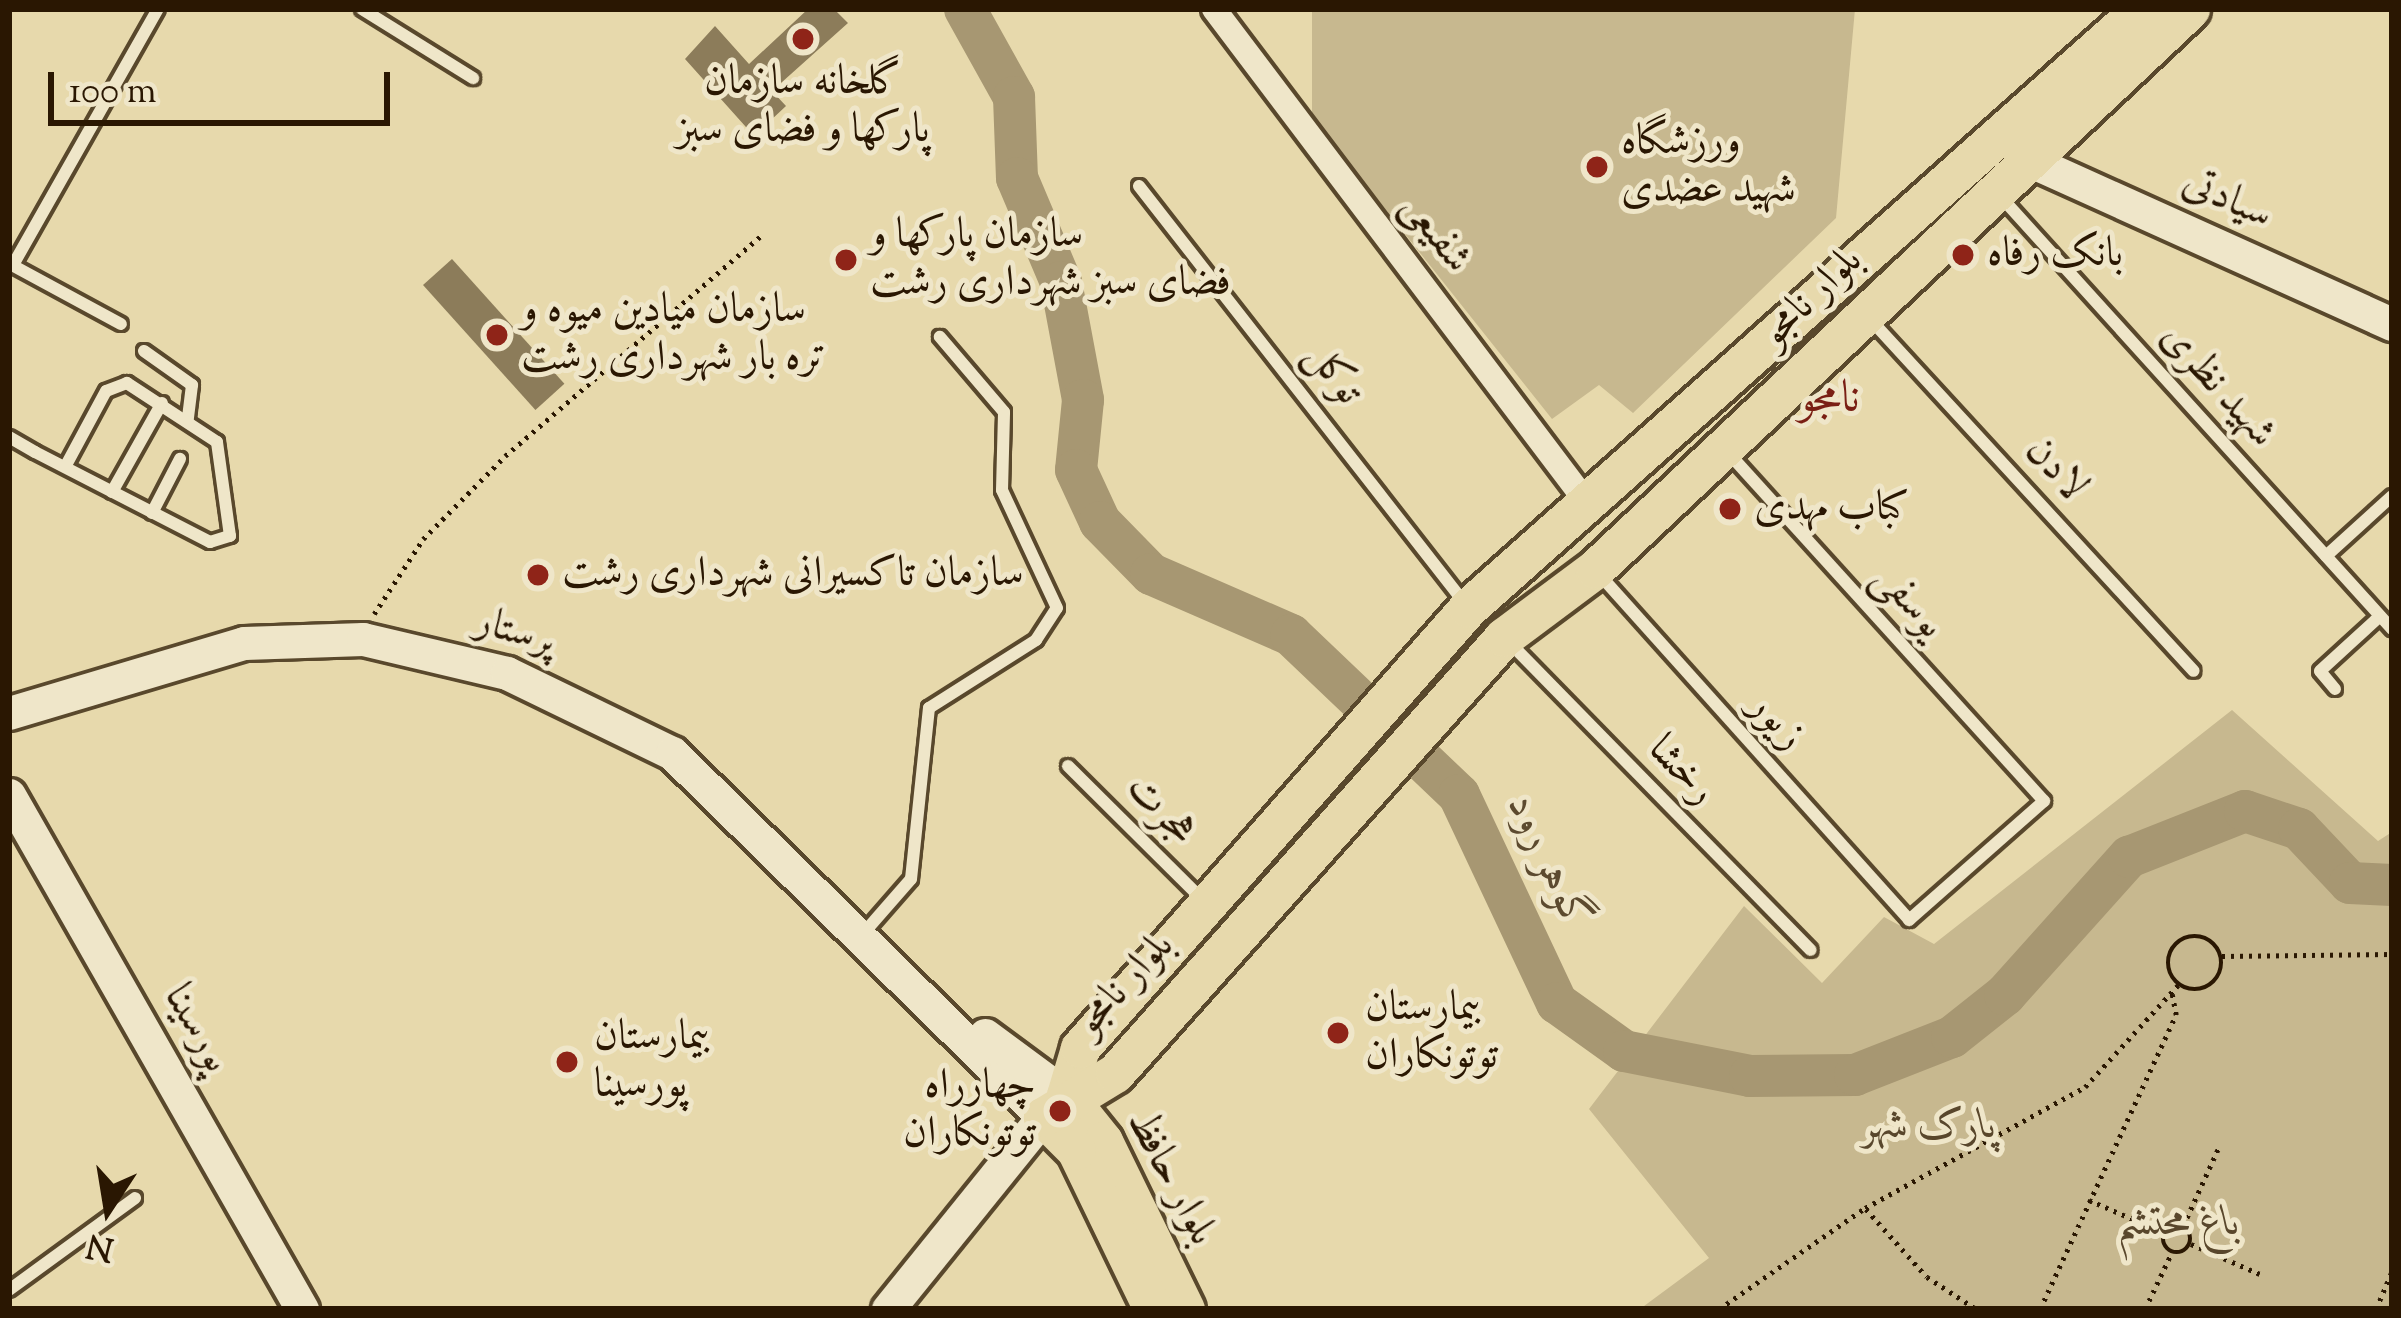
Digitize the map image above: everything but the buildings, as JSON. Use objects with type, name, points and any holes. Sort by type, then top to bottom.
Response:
[{"type":"main road","name":"بلوار نامجو","points":[[1054,1106],[1080,1048],[1468,608],[1591,508],[2166,13]]},
{"type":"main road","name":"بلوار نامجو","points":[[1054,1106],[1115,1073],[1446,696],[1504,637],[1595,569],[1724,448],[1866,314],[2166,13]]},
{"type":"main road","points":[[1356,730],[1387,763]]},
{"type":"main road","name":"بلوار حافظ","points":[[1054,1106],[1153,1309]]},
{"type":"main road","name":"بلوار حافظ","points":[[1054,1106],[1103,1142],[1185,1309]]},
{"type":"street","name":"شفیعی","points":[[1214,9],[1591,508]]},
{"type":"street","name":"سیادتی","points":[[2024,158],[2392,324]]},
{"type":"street","name":"پرستار","points":[[15,703],[244,643],[363,639],[507,673],[673,753],[872,947],[1054,1106]]},
{"type":"street","name":"پورسینا","points":[[9,795],[302,1309]]},
{"type":"street","points":[[889,1309],[1054,1106]]},
{"type":"lane","points":[[121,324],[11,265],[158,9]]},
{"type":"lane","points":[[362,9],[473,77]]},
{"type":"lane","name":"توکل","points":[[1139,186],[1468,608]]},
{"type":"lane","name":"شهید نظری","points":[[1992,187],[2392,629]]},
{"type":"lane","name":"لادن","points":[[1866,314],[2194,671]]},
{"type":"lane","points":[[872,947],[911,879],[929,708],[1036,640],[1057,608],[1002,490],[1004,412],[940,337]]},
{"type":"lane","points":[[144,351],[192,385],[188,419]]},
{"type":"lane","points":[[9,436],[65,467],[112,492],[210,542],[230,536],[222,454],[188,419],[116,383],[65,467]]},
{"type":"lane","points":[[112,492],[162,403]]},
{"type":"lane","name":"یوسفی","points":[[1724,448],[2044,801],[1909,920]]},
{"type":"lane","points":[[152,513],[180,459]]},
{"type":"lane","points":[[2326,556],[2392,496]]},
{"type":"lane","name":"زیور","points":[[1595,569],[1909,920]]},
{"type":"lane","points":[[2335,689],[2320,671],[2380,616]]},
{"type":"lane","name":"رخشا","points":[[1504,637],[1811,950]]},
{"type":"lane","name":"هجرت","points":[[1068,766],[1206,903]]},
{"type":"lane","points":[[9,1290],[135,1198]]},
{"type":"path","points":[[363,639],[423,539],[762,235]]},
{"type":"path","points":[[2178,985],[2167,962],[2180,940],[2204,938],[2222,956],[2392,954]]},
{"type":"path","points":[[2178,985],[2216,982],[2222,956]]},
{"type":"path","points":[[1719,1309],[1865,1208],[2085,1087],[2178,985]]},
{"type":"path","points":[[2034,1309],[2176,1015],[2172,994]]},
{"type":"path","points":[[2164,1233],[2183,1226],[2218,1149]]},
{"type":"path","points":[[2089,1200],[2164,1233],[2172,1252]]},
{"type":"path","points":[[1865,1208],[1927,1276],[1976,1309]]},
{"type":"path","points":[[2183,1226],[2191,1244],[2260,1274]]},
{"type":"path","points":[[2145,1309],[2172,1252],[2191,1244]]},
{"type":"path","points":[[2376,1309],[2392,1271]]},
{"type":"green space","name":"ورزشگاه شهید عضدی","points":[[1312,9],[1855,9],[1836,218],[1633,413],[1599,385],[1552,419],[1312,117]]},
{"type":"green space","name":"پارک شهر","points":[[2232,710],[2378,841],[2392,832],[2392,1309],[1640,1309],[1709,1258],[1589,1109],[1744,906],[1822,983],[1884,917],[1934,944]]},
{"type":"waterway","name":"گوهر رود","points":[[965,9],[1014,97],[1017,178],[1061,282],[1083,400],[1076,470],[1100,522],[1151,574],[1291,635],[1459,795],[1557,1003],[1624,1051],[1750,1076],[1855,1075],[1952,1037],[2005,995],[2129,857],[2245,811],[2299,829],[2350,883],[2392,885]]},
{"type":"place","name":"گلخانه سازمان پارکها و فضای سبز","points":[[803,39]]},
{"type":"place","name":"ورزشگاه شهید عضدی","points":[[1597,167]]},
{"type":"place","name":"بانک رفاه","points":[[1963,255]]},
{"type":"place","name":"سازمان پارکها و فضای سبز شهرداری رشت","points":[[846,260]]},
{"type":"place","name":"سازمان میادین میوه و تره بار شهرداری رشت","points":[[497,335]]},
{"type":"place","name":"کباب مهدی","points":[[1730,509]]},
{"type":"place","name":"سازمان تاکسیرانی شهرداری رشت","points":[[538,575]]},
{"type":"place","name":"بیمارستان توتونکاران","points":[[1338,1033]]},
{"type":"place","name":"بیمارستان پورسینا","points":[[567,1062]]},
{"type":"place","name":"چهارراه توتونکاران","points":[[1060,1111]]},
{"type":"district","name":"نامجو","points":[[1829,401]]},
{"type":"park label","name":"باغ محتشم","points":[[2178,1224]]}]
